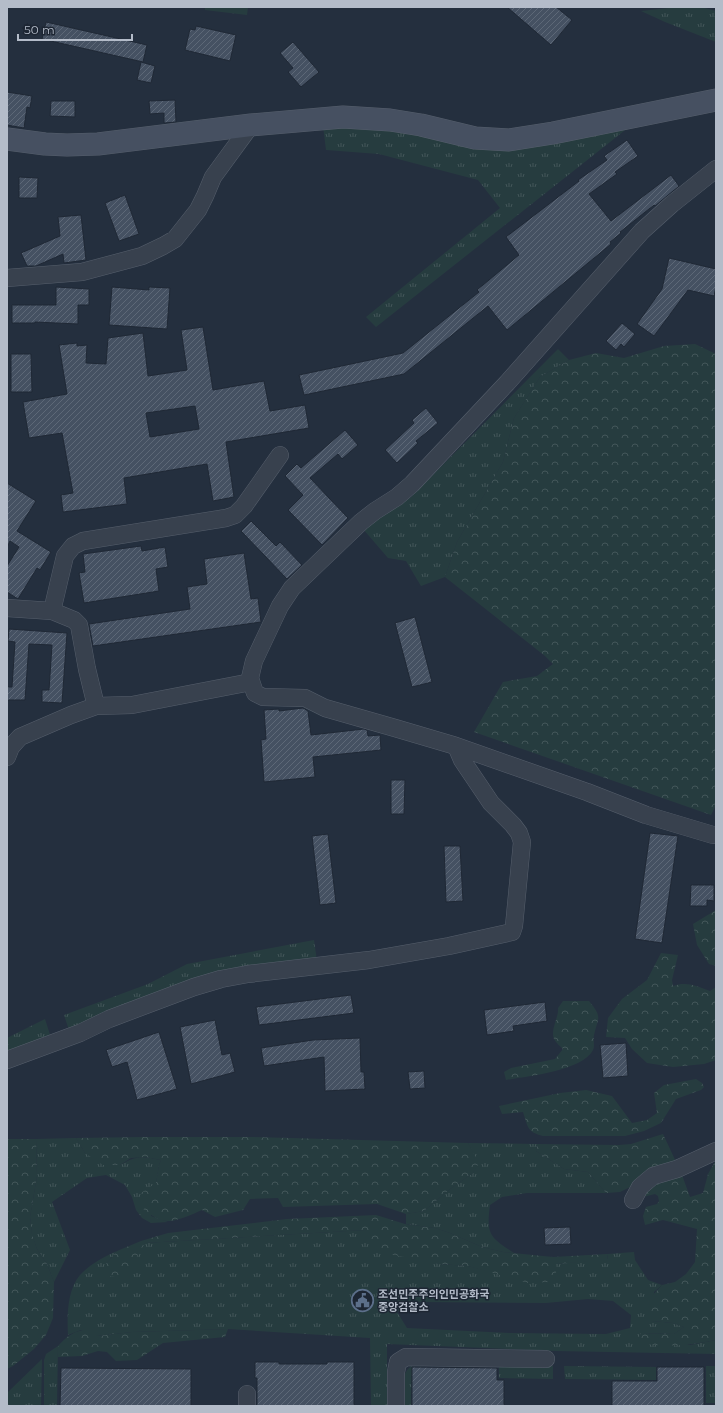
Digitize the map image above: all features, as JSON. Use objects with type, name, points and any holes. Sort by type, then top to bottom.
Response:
[{"type":"street","points":[[7,139],[45,144],[98,144],[251,125],[342,117],[366,118],[421,125],[475,138],[509,140],[553,134],[716,100]]},
{"type":"street","points":[[7,278],[82,272],[142,256],[175,239],[198,210],[213,177],[251,125]]},
{"type":"street","points":[[713,835],[646,815],[587,792],[456,746],[325,708],[305,698],[263,696],[255,693],[250,682],[250,678],[254,661],[280,606],[292,588],[361,522],[397,497],[412,484],[528,360],[642,231],[672,204],[716,169]]},
{"type":"street","points":[[52,611],[65,556],[72,546],[83,540],[226,518],[235,515],[244,506],[280,455]]},
{"type":"street","points":[[7,608],[52,611],[74,620],[79,625],[87,669],[96,706]]},
{"type":"street","points":[[7,757],[11,747],[20,737],[96,706],[132,705],[250,682]]},
{"type":"street","points":[[7,1060],[80,1033],[109,1019],[221,978],[369,960],[449,946],[512,932],[514,926],[522,842],[519,833],[513,825],[491,803],[462,760],[456,746]]},
{"type":"street","points":[[633,1200],[640,1188],[652,1176],[676,1169],[716,1151]]},
{"type":"street","points":[[396,1406],[396,1372],[398,1362],[406,1357],[546,1359]]},
{"type":"green space","points":[[205,7],[248,7],[247,15],[205,10]]},
{"type":"green space","points":[[678,7],[701,7],[716,11],[716,42],[641,11]]},
{"type":"green space","points":[[323,126],[419,132],[629,127],[376,327],[366,317],[500,208],[478,180],[379,154],[326,150]]},
{"type":"green space","points":[[695,344],[716,354],[716,805],[711,815],[474,732],[503,682],[537,676],[553,664],[545,656],[445,577],[457,542],[503,462],[514,418],[540,377],[569,360],[596,353],[624,358],[664,346]]},
{"type":"green space","points":[[558,349],[569,360],[540,377],[514,418],[503,462],[457,542],[445,577],[421,586],[406,561],[388,558],[363,529],[411,497]]},
{"type":"green space","points":[[716,910],[716,966],[709,964],[697,945],[693,924]]},
{"type":"green space","points":[[314,940],[317,961],[262,967],[70,1033],[64,1015],[148,984],[187,964]]},
{"type":"green space","points":[[661,953],[678,955],[672,980],[673,986],[687,984],[710,991],[716,987],[716,1060],[704,1064],[673,1067],[647,1063],[632,1049],[625,1038],[606,1037],[608,1018],[622,999],[647,980]]},
{"type":"green space","points":[[563,1001],[589,1001],[598,1014],[593,1050],[587,1057],[578,1063],[566,1068],[506,1080],[504,1072],[511,1068],[555,1059],[563,1049],[554,1039],[553,1031],[558,1008]]},
{"type":"green space","points":[[45,1019],[52,1041],[7,1057],[7,1038]]},
{"type":"green space","points":[[696,1079],[702,1083],[704,1087],[701,1090],[676,1099],[661,1123],[644,1131],[625,1136],[543,1136],[531,1131],[523,1112],[502,1114],[499,1106],[560,1093],[586,1090],[612,1096],[632,1123],[647,1120],[657,1113],[654,1093],[664,1085]]},
{"type":"green space","points":[[663,1134],[677,1164],[620,1192],[606,1193],[588,1172],[564,1169],[536,1151],[537,1144],[619,1145],[631,1144]]},
{"type":"green space","points":[[253,1137],[468,1143],[479,1163],[473,1173],[450,1189],[424,1211],[406,1214],[377,1204],[283,1207],[278,1198],[250,1199],[243,1210],[215,1217],[202,1210],[181,1219],[165,1221],[154,1217],[141,1207],[141,1193],[156,1183],[161,1160],[145,1157],[131,1158],[120,1165],[103,1165],[85,1153],[76,1138]]},
{"type":"green space","points":[[76,1138],[85,1153],[120,1165],[131,1159],[140,1157],[161,1160],[151,1216],[168,1222],[151,1223],[142,1218],[136,1210],[132,1197],[125,1185],[106,1175],[87,1178],[52,1202],[70,1250],[54,1282],[47,1264],[37,1249],[32,1235],[30,1217],[37,1176],[36,1139]]},
{"type":"green space","points":[[7,1139],[36,1139],[37,1176],[30,1217],[32,1234],[37,1249],[47,1264],[54,1282],[53,1318],[46,1335],[34,1349],[7,1369]]},
{"type":"green space","points":[[468,1143],[537,1144],[536,1151],[564,1169],[588,1172],[606,1193],[527,1193],[502,1197],[490,1205],[490,1229],[495,1239],[514,1253],[482,1247],[435,1228],[406,1224],[406,1214],[424,1211],[450,1189],[473,1173],[478,1163]]},
{"type":"green space","points":[[716,1160],[716,1340],[676,1346],[636,1342],[641,1333],[674,1334],[684,1327],[673,1323],[652,1321],[647,1308],[650,1298],[662,1285],[675,1282],[686,1274],[695,1262],[697,1229],[663,1220],[645,1225],[643,1216],[646,1207],[657,1204],[659,1201],[658,1196],[655,1194],[643,1197],[650,1188],[655,1185],[665,1180],[682,1175],[690,1197],[703,1193],[708,1174]]},
{"type":"green space","points":[[376,1215],[405,1224],[435,1228],[482,1247],[503,1252],[553,1257],[607,1254],[608,1260],[556,1264],[557,1271],[549,1282],[528,1283],[468,1266],[439,1264],[374,1251],[365,1230],[145,1243],[124,1278],[107,1276],[106,1264],[117,1251],[141,1241],[168,1233],[287,1219]]},
{"type":"green space","points":[[365,1230],[439,1264],[468,1266],[496,1273],[556,1271],[556,1264],[608,1259],[607,1254],[634,1252],[635,1260],[648,1280],[662,1285],[654,1292],[652,1321],[673,1323],[684,1327],[674,1334],[642,1333],[690,1345],[716,1340],[716,1354],[556,1351],[387,1344],[387,1406],[371,1406],[370,1338],[228,1329],[132,1332],[97,1336],[81,1330],[68,1335],[70,1296],[72,1288],[80,1275],[93,1264],[117,1251],[106,1264],[141,1248],[145,1243]],"holes":[[[588,1299],[613,1301],[631,1315],[630,1328],[606,1334],[509,1333],[407,1328],[397,1312],[417,1302],[546,1303]]]},
{"type":"green space","points":[[89,1329],[97,1336],[132,1332],[228,1329],[225,1337],[163,1343],[137,1360],[116,1361],[107,1352],[98,1351],[82,1356],[58,1357],[58,1346],[65,1339],[75,1332]]},
{"type":"green space","points":[[58,1346],[57,1406],[44,1406],[44,1360],[46,1354]]},
{"type":"green space","points":[[42,1359],[41,1406],[7,1406],[7,1393]]},
{"type":"green space","points":[[499,1365],[553,1366],[553,1379],[499,1378]]},
{"type":"green space","points":[[412,1366],[411,1406],[402,1406],[403,1379],[408,1369]]},
{"type":"green space","points":[[564,1366],[656,1367],[656,1380],[565,1379]]},
{"type":"green space","points":[[706,1366],[716,1366],[716,1403],[706,1403]]},
{"type":"building","points":[[507,7],[556,7],[572,20],[551,45]]},
{"type":"building","points":[[46,22],[147,45],[143,62],[42,39]]},
{"type":"building","points":[[196,26],[236,35],[230,61],[185,50],[190,29],[195,30]]},
{"type":"building","points":[[293,42],[319,72],[301,87],[288,72],[293,68],[280,53]]},
{"type":"building","points":[[141,62],[155,66],[151,83],[137,80]]},
{"type":"building","points":[[7,92],[32,96],[30,108],[27,107],[24,128],[7,125]]},
{"type":"building","points":[[175,100],[176,122],[164,123],[164,113],[150,114],[149,101]]},
{"type":"building","points":[[51,101],[75,101],[75,117],[50,116]]},
{"type":"building","points":[[627,140],[638,156],[615,172],[617,174],[589,194],[611,221],[671,175],[679,186],[620,232],[621,233],[610,242],[611,244],[507,330],[488,306],[404,374],[304,395],[299,375],[403,353],[479,292],[477,290],[519,255],[506,237],[579,181],[578,180],[607,160],[604,156]]},
{"type":"building","points":[[19,177],[38,178],[37,198],[19,198]]},
{"type":"building","points":[[125,195],[139,234],[119,241],[105,203]]},
{"type":"building","points":[[81,215],[86,260],[64,263],[63,254],[36,266],[27,266],[21,253],[60,236],[58,217]]},
{"type":"building","points":[[669,258],[716,269],[716,286],[714,296],[688,290],[654,336],[637,324],[662,289]]},
{"type":"building","points":[[56,287],[89,289],[89,305],[78,305],[78,324],[35,322],[12,323],[12,305],[56,305]]},
{"type":"building","points":[[112,287],[149,290],[149,287],[170,288],[167,329],[109,325]]},
{"type":"building","points":[[622,323],[635,334],[624,347],[621,344],[616,350],[606,341]]},
{"type":"building","points":[[203,327],[213,390],[264,381],[270,411],[305,405],[309,428],[226,442],[234,497],[213,501],[207,464],[124,478],[127,504],[63,512],[61,495],[73,493],[62,433],[29,438],[23,402],[67,394],[59,345],[77,343],[77,346],[87,345],[86,363],[106,364],[108,338],[143,333],[148,376],[187,370],[181,330]],"holes":[[[195,406],[199,429],[150,437],[146,413]]]},
{"type":"building","points":[[11,354],[31,354],[32,392],[11,392]]},
{"type":"building","points":[[426,408],[438,423],[416,441],[418,443],[397,463],[385,450],[414,423],[412,420]]},
{"type":"building","points":[[345,430],[358,445],[342,459],[338,454],[310,478],[348,518],[322,545],[288,510],[303,495],[285,476],[297,464],[301,468]]},
{"type":"building","points":[[7,483],[36,501],[17,531],[51,552],[40,570],[37,568],[18,599],[7,592],[7,566],[19,547],[10,541],[7,547]]},
{"type":"building","points":[[251,521],[276,546],[280,542],[302,565],[287,579],[241,531]]},
{"type":"building","points":[[141,546],[142,551],[165,547],[168,567],[156,569],[159,591],[84,603],[79,573],[85,572],[83,554]]},
{"type":"building","points":[[244,553],[251,599],[258,598],[261,622],[93,646],[89,624],[190,609],[187,587],[207,584],[204,559]]},
{"type":"building","points":[[415,617],[432,682],[412,687],[395,623]]},
{"type":"building","points":[[9,629],[67,633],[62,703],[42,702],[42,690],[49,690],[52,645],[29,644],[25,700],[7,700],[7,687],[12,687],[15,642],[8,641]]},
{"type":"building","points":[[303,708],[308,711],[311,735],[364,729],[367,730],[368,736],[380,735],[381,750],[313,757],[315,777],[264,782],[261,740],[266,739],[264,710],[279,709],[279,711]]},
{"type":"building","points":[[391,780],[405,780],[404,814],[391,814]]},
{"type":"building","points":[[650,833],[678,836],[662,943],[635,939]]},
{"type":"building","points":[[328,834],[336,903],[320,905],[312,836]]},
{"type":"building","points":[[444,846],[460,846],[463,901],[446,902]]},
{"type":"building","points":[[691,885],[714,885],[714,901],[707,900],[707,906],[690,906]]},
{"type":"building","points":[[351,995],[354,1013],[259,1025],[256,1007]]},
{"type":"building","points":[[545,1002],[547,1021],[513,1026],[514,1031],[487,1035],[484,1010]]},
{"type":"building","points":[[215,1020],[222,1055],[230,1053],[235,1072],[191,1084],[180,1027]]},
{"type":"building","points":[[159,1032],[177,1089],[137,1100],[127,1062],[112,1067],[106,1050]]},
{"type":"building","points":[[360,1038],[361,1072],[364,1072],[365,1089],[325,1091],[324,1057],[264,1066],[261,1048],[313,1040]]},
{"type":"building","points":[[626,1043],[628,1076],[603,1078],[600,1045]]},
{"type":"building","points":[[424,1071],[425,1088],[410,1089],[408,1072]]},
{"type":"building","points":[[570,1227],[571,1244],[545,1245],[544,1228]]},
{"type":"building","points":[[255,1362],[279,1362],[279,1364],[327,1364],[327,1362],[354,1362],[354,1406],[257,1406],[257,1378],[255,1378]]},
{"type":"building","points":[[412,1367],[497,1368],[497,1380],[504,1380],[504,1406],[412,1406]]},
{"type":"building","points":[[657,1367],[704,1367],[704,1406],[612,1406],[612,1381],[657,1381]]},
{"type":"building","points":[[61,1368],[191,1369],[191,1406],[60,1406]]},
{"type":"place","name":"조선민주주의인민공화국 중앙검찰소","points":[[362,1300]]}]
